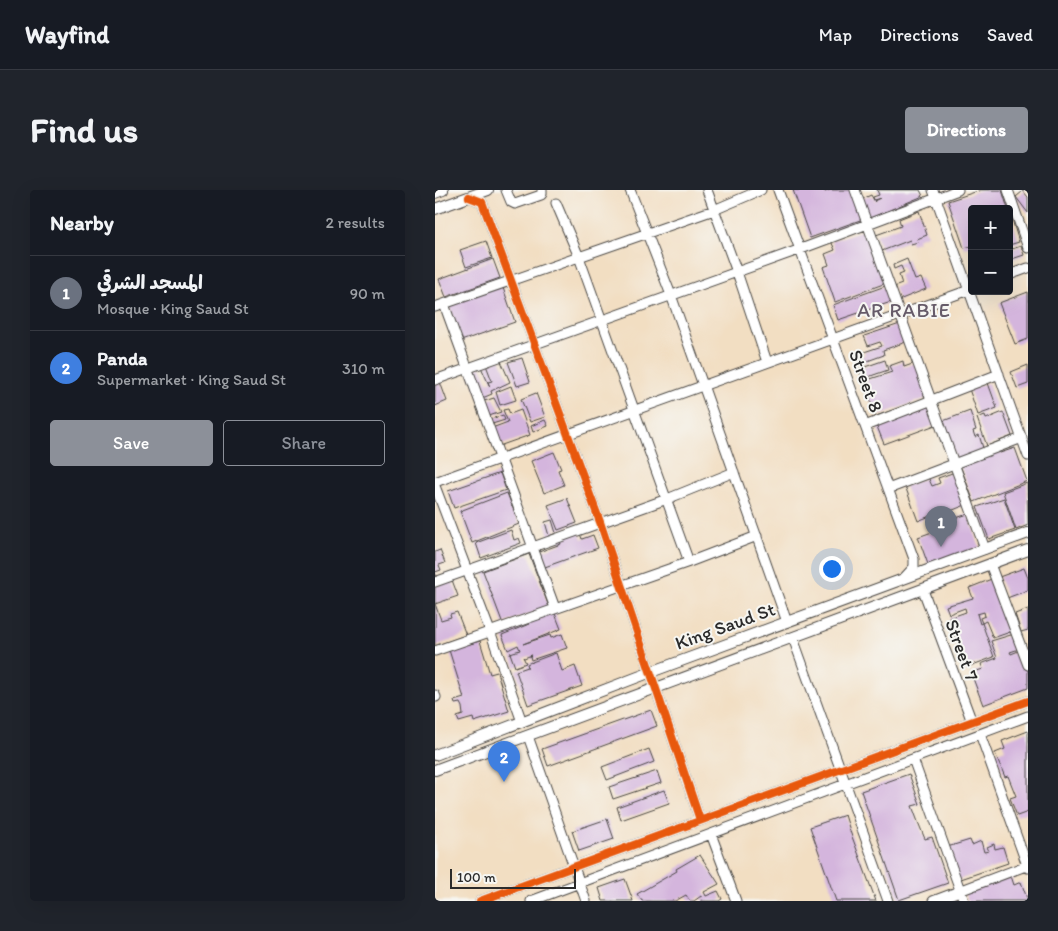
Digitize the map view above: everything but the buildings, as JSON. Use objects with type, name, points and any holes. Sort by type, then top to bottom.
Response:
[{"type":"main road","points":[[435,193],[443,190]]},
{"type":"main road","points":[[435,209],[488,190]]},
{"type":"main road","name":"King Saud St","points":[[435,755],[651,672],[1028,533]]},
{"type":"main road","name":"King Saud St","points":[[435,770],[1028,550]]},
{"type":"street","points":[[506,190],[511,202],[515,204],[541,195],[542,190]]},
{"type":"street","points":[[630,190],[671,295],[787,622]]},
{"type":"street","points":[[707,190],[767,362]]},
{"type":"street","points":[[555,608],[467,368],[439,306],[714,210],[761,190]]},
{"type":"street","name":"Street 8","points":[[778,190],[914,559],[914,567],[902,580]]},
{"type":"street","points":[[855,190],[869,224],[985,549]]},
{"type":"street","points":[[435,380],[869,224],[934,194],[958,190]]},
{"type":"street","points":[[1008,190],[1028,248]]},
{"type":"street","points":[[934,194],[968,284]]},
{"type":"street","points":[[469,196],[482,202],[512,281],[600,522],[700,820]]},
{"type":"street","points":[[557,203],[579,257],[689,562]]},
{"type":"street","points":[[1013,274],[1028,268]]},
{"type":"street","points":[[435,482],[968,290]]},
{"type":"street","points":[[972,295],[1028,456]]},
{"type":"street","points":[[865,426],[999,374]]},
{"type":"street","points":[[888,490],[954,464],[1024,440]]},
{"type":"street","points":[[435,582],[667,499],[734,472]]},
{"type":"street","points":[[435,486],[491,632],[522,722]]},
{"type":"street","points":[[435,651],[689,562],[757,536]]},
{"type":"street","points":[[990,564],[1028,665]]},
{"type":"street","name":"Street 7","points":[[923,590],[971,722]]},
{"type":"street","points":[[793,638],[888,901]]},
{"type":"street","points":[[479,901],[1028,701]]},
{"type":"street","points":[[531,901],[1028,716]]},
{"type":"street","points":[[933,901],[1028,866],[980,734]]},
{"type":"street","points":[[528,736],[586,901]]},
{"type":"street","points":[[913,759],[964,901]]},
{"type":"street","points":[[711,834],[736,901]]},
{"type":"cycle path","points":[[469,197],[482,202],[600,522],[700,820]]},
{"type":"cycle path","points":[[480,901],[1028,701]]},
{"type":"place","name":"المسجد الشرقي","points":[[941,547]]},
{"type":"place","name":"Panda","points":[[504,782]]},
{"type":"district","name":"AR RABIE","points":[[904,310]]}]
